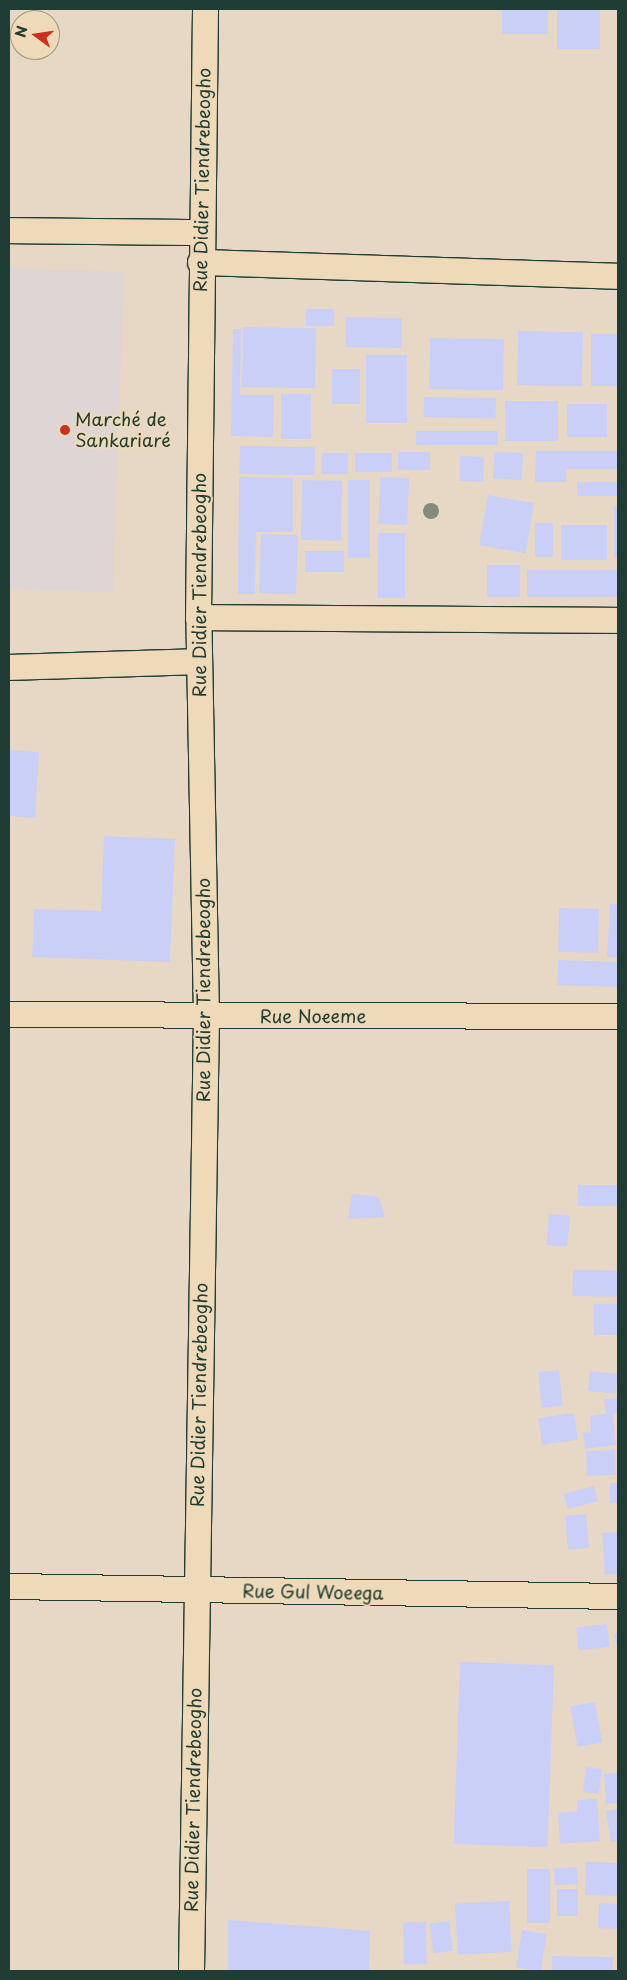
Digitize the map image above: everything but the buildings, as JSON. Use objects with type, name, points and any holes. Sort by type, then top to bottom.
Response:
[{"type":"street","name":"Rue Didier Tiendrebeogho","points":[[191,1971],[206,1016],[198,661],[200,232],[205,9]]},
{"type":"street","points":[[9,230],[200,232]]},
{"type":"street","points":[[200,262],[618,276]]},
{"type":"street","points":[[198,617],[618,620]]},
{"type":"street","points":[[9,666],[198,661]]},
{"type":"street","name":"Rue Noeeme","points":[[9,1014],[618,1016]]},
{"type":"street","name":"Rue Gul Woeega","points":[[9,1586],[618,1596]]},
{"type":"shaded area","name":"Marché de Sankariaré","points":[[9,268],[124,272],[113,592],[9,588]]},
{"type":"place","name":"Marché de Sankariaré","points":[[65,430]]}]
